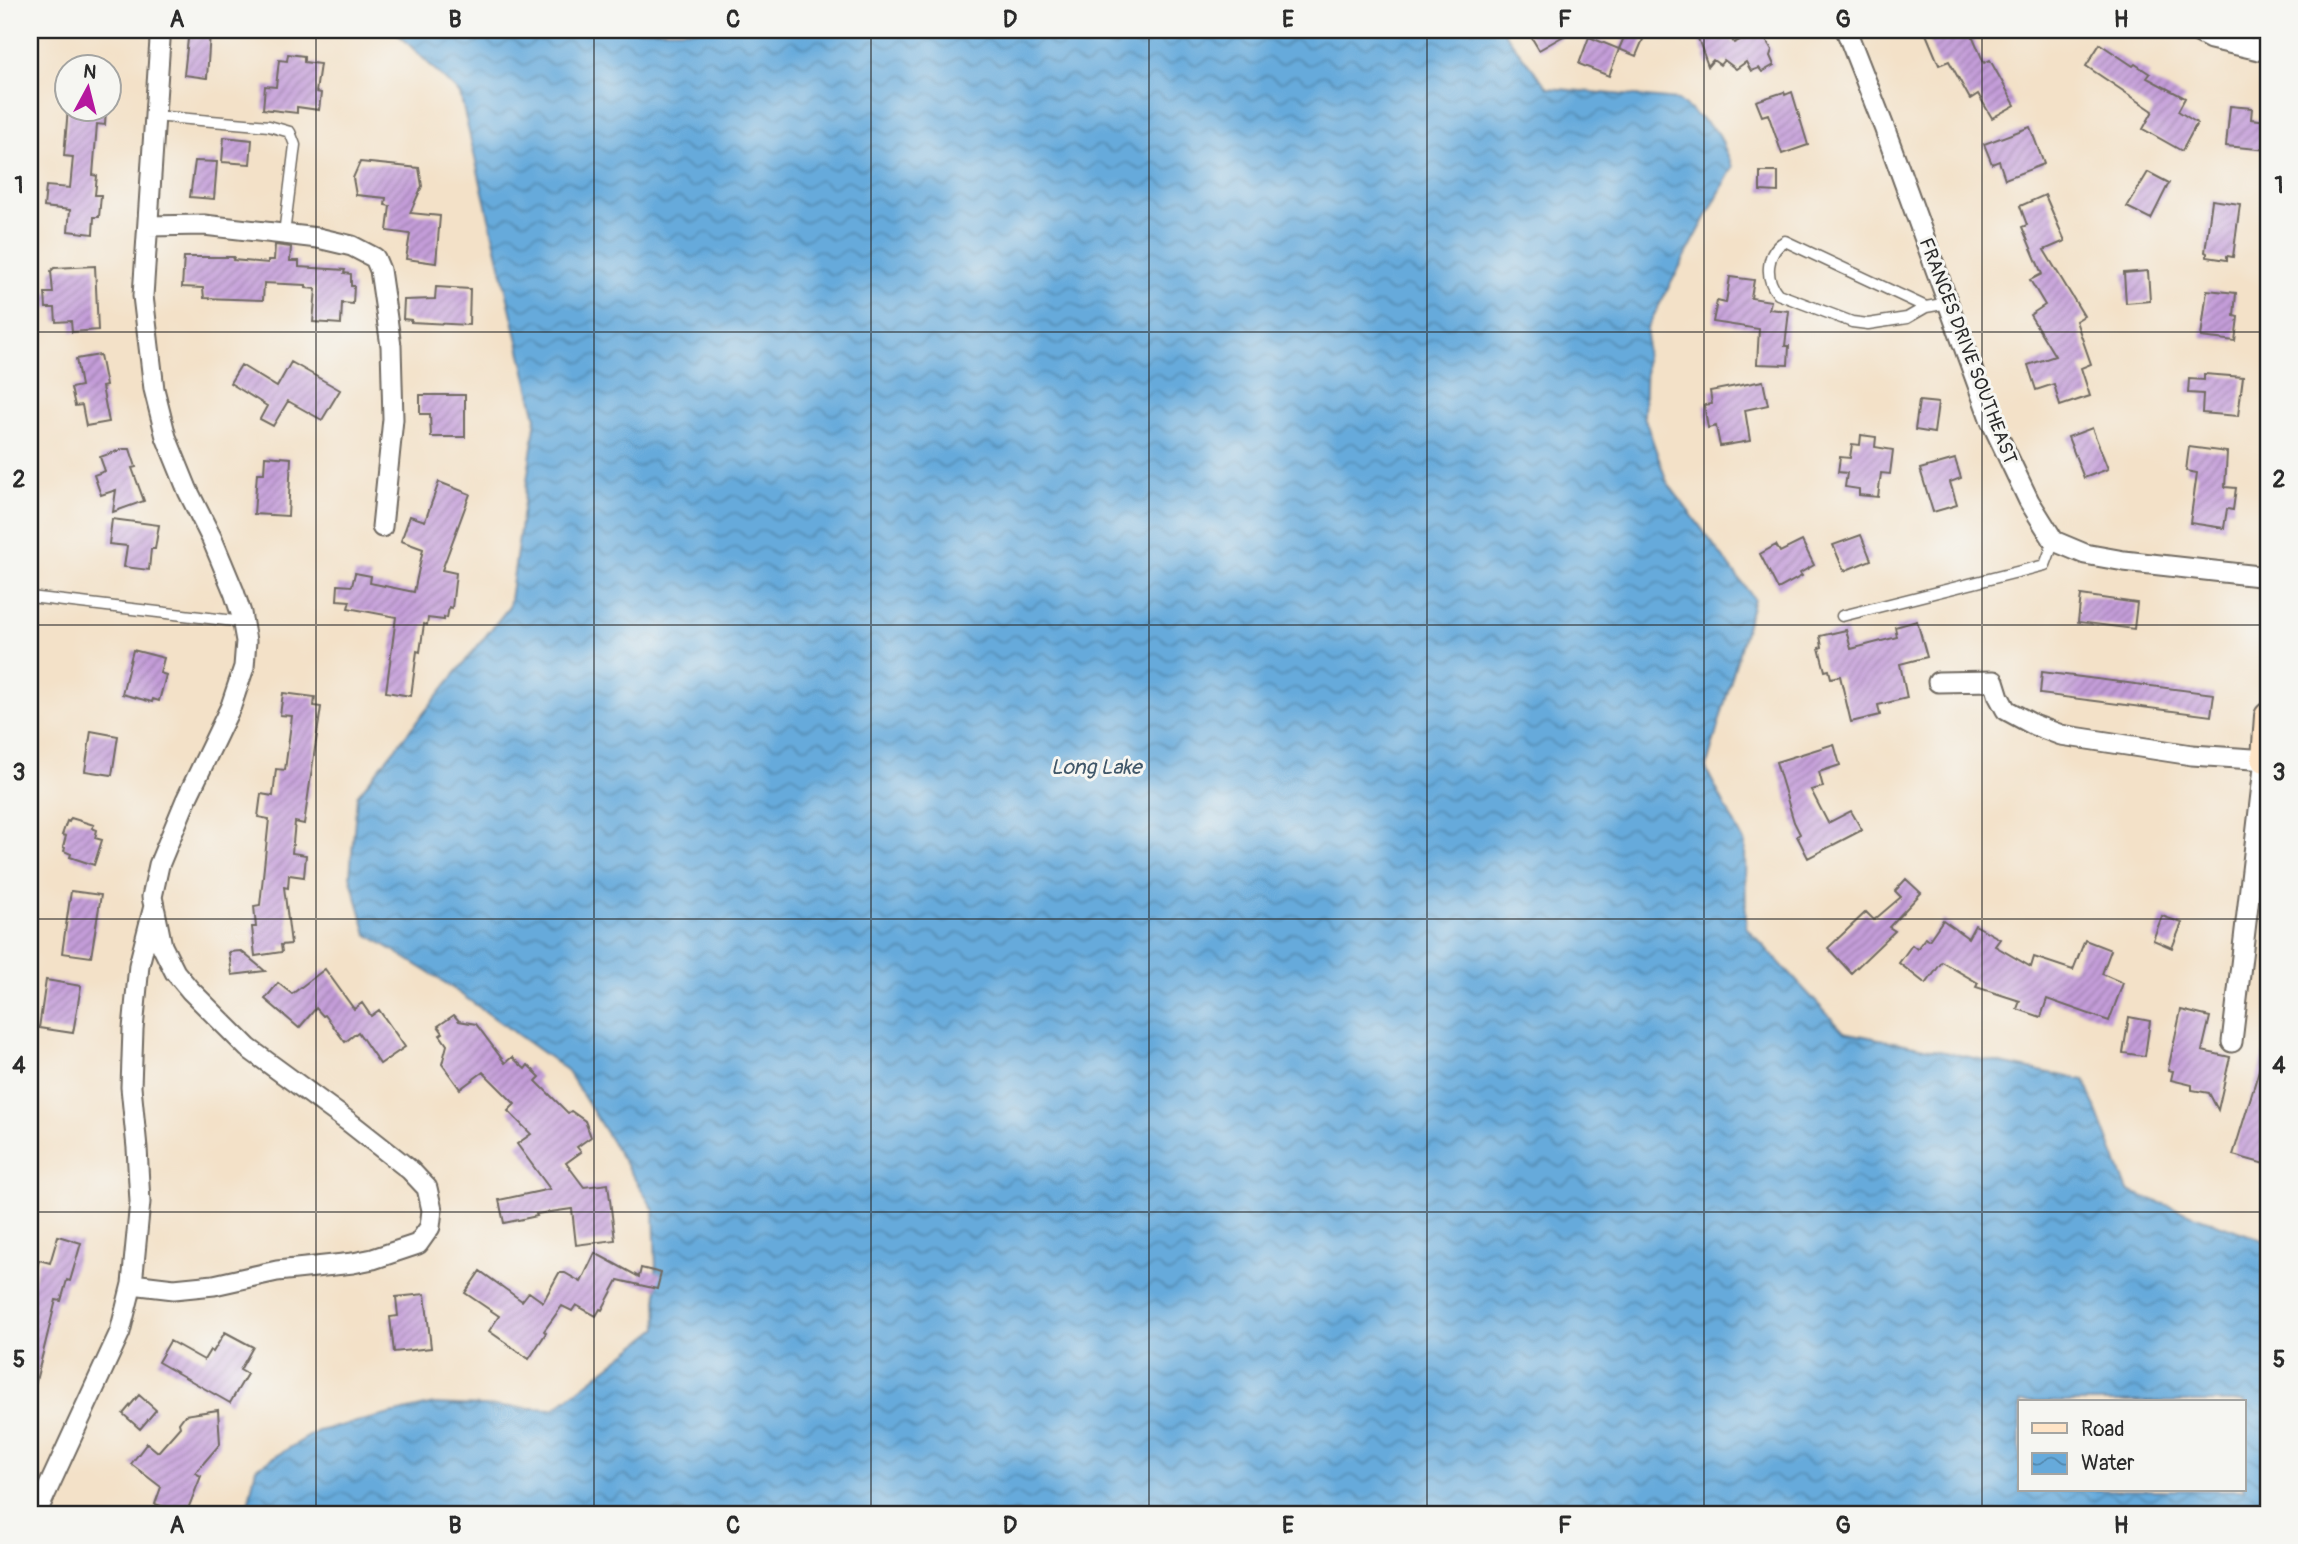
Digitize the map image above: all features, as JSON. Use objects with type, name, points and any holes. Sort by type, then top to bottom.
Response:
[{"type":"street","name":"FRANCES DRIVE SOUTHEAST","points":[[1846,30],[1991,421],[2029,501],[2054,541]]},
{"type":"street","points":[[2194,30],[2211,39],[2268,51]]},
{"type":"street","points":[[132,1284],[174,1289],[201,1287],[277,1271],[373,1259],[418,1244],[430,1227],[432,1210],[427,1188],[410,1170],[248,1048],[190,990],[175,972],[162,946],[152,897],[159,865],[186,800],[231,706],[244,667],[246,641],[234,592],[166,437],[154,389],[143,296],[160,40]]},
{"type":"street","points":[[148,226],[204,225],[318,238],[352,246],[375,258],[380,270],[391,346],[393,419],[382,527]]},
{"type":"street","points":[[2054,541],[2085,554],[2124,561],[2268,577]]},
{"type":"street","points":[[1938,682],[1994,681],[2006,710],[2061,735],[2192,755],[2267,760]]},
{"type":"street","points":[[2232,1042],[2267,760],[2268,716]]},
{"type":"street","points":[[36,1514],[120,1332],[132,1284],[139,1202],[131,1087],[133,1029],[139,965],[154,906]]},
{"type":"lane","points":[[154,116],[269,127],[290,132],[295,145],[284,234]]},
{"type":"lane","points":[[1926,307],[1785,241],[1777,246],[1772,256],[1768,279],[1778,294],[1852,322],[1887,323],[1926,307],[1948,303]]},
{"type":"lane","points":[[1842,616],[2045,565],[2054,541]]},
{"type":"lane","points":[[30,597],[243,622]]},
{"type":"water","name":"Long Lake","points":[[394,30],[1502,30],[1548,88],[1678,100],[1718,133],[1733,167],[1647,328],[1644,416],[1667,482],[1754,599],[1706,769],[1745,844],[1746,927],[1844,1032],[2085,1080],[2128,1191],[2268,1242],[2268,1514],[246,1514],[256,1468],[318,1431],[434,1404],[554,1409],[658,1328],[654,1210],[567,1070],[441,980],[367,934],[350,876],[357,796],[509,607],[536,418],[460,94]]},
{"type":"building","points":[[189,30],[210,32],[207,78],[184,75]]},
{"type":"building","points":[[1527,30],[1574,30],[1539,50]]},
{"type":"building","points":[[1627,30],[1647,30],[1636,56],[1619,49]]},
{"type":"building","points":[[1695,30],[1726,30],[1734,43],[1760,30],[1772,50],[1770,56],[1774,65],[1762,72],[1759,68],[1751,71],[1746,62],[1736,69],[1724,60],[1720,65],[1713,60],[1708,66]]},
{"type":"building","points":[[1937,30],[1970,30],[1984,63],[1990,60],[2015,105],[1992,118],[1978,94],[1970,99],[1949,61],[1939,65],[1926,34]]},
{"type":"building","points":[[1589,37],[1619,49],[1609,76],[1579,64]]},
{"type":"building","points":[[2100,44],[2150,74],[2147,78],[2185,98],[2178,111],[2197,123],[2182,151],[2143,129],[2153,111],[2086,66]]},
{"type":"building","points":[[288,54],[304,56],[304,62],[320,64],[316,92],[321,93],[319,110],[297,107],[297,113],[263,109],[265,86],[276,87],[279,60],[287,61]]},
{"type":"building","points":[[1784,92],[1785,95],[1792,92],[1808,145],[1782,154],[1768,114],[1762,116],[1756,101]]},
{"type":"building","points":[[2230,106],[2252,108],[2251,119],[2268,121],[2268,150],[2226,146]]},
{"type":"building","points":[[67,122],[105,122],[105,125],[97,124],[93,175],[97,176],[95,195],[101,195],[99,217],[94,217],[93,234],[68,231],[70,210],[44,207],[46,186],[70,188],[73,157],[64,156]]},
{"type":"building","points":[[2030,127],[2044,164],[2005,179],[1999,161],[1992,164],[1984,144]]},
{"type":"building","points":[[224,137],[252,140],[250,164],[222,162]]},
{"type":"building","points":[[195,161],[217,162],[214,199],[190,197]]},
{"type":"building","points":[[360,162],[419,168],[422,186],[410,213],[440,216],[436,263],[406,259],[410,234],[387,231],[390,206],[385,205],[386,198],[356,195],[353,178]]},
{"type":"building","points":[[1760,172],[1778,172],[1778,192],[1760,191]]},
{"type":"building","points":[[2148,172],[2169,183],[2151,219],[2127,207]]},
{"type":"building","points":[[2045,195],[2065,241],[2044,250],[2084,316],[2076,321],[2091,364],[2081,368],[2090,396],[2060,406],[2054,384],[2036,390],[2028,365],[2055,356],[2030,315],[2045,305],[2030,280],[2042,274],[2022,227],[2027,225],[2020,206]]},
{"type":"building","points":[[2212,200],[2240,204],[2233,257],[2227,256],[2227,260],[2207,257],[2205,252]]},
{"type":"building","points":[[275,245],[291,247],[290,261],[299,261],[299,267],[345,270],[344,273],[351,274],[351,286],[354,286],[353,304],[342,303],[341,324],[313,322],[316,289],[306,288],[306,285],[264,283],[263,300],[204,298],[203,288],[182,287],[184,257],[234,257],[233,260],[268,263],[268,260],[274,260]]},
{"type":"building","points":[[95,266],[98,330],[72,332],[71,321],[56,322],[55,308],[46,308],[45,293],[53,293],[51,271],[54,268]]},
{"type":"building","points":[[2148,271],[2150,301],[2126,303],[2124,273]]},
{"type":"building","points":[[1730,277],[1754,280],[1751,298],[1771,301],[1769,309],[1789,311],[1785,346],[1789,346],[1788,365],[1757,364],[1759,329],[1713,322],[1717,301],[1726,303]]},
{"type":"building","points":[[436,287],[470,289],[469,325],[411,322],[403,319],[404,300],[435,299]]},
{"type":"building","points":[[2207,290],[2236,293],[2234,316],[2238,317],[2235,341],[2201,337]]},
{"type":"building","points":[[100,355],[106,386],[102,387],[109,422],[86,426],[82,405],[75,406],[71,388],[81,386],[76,359]]},
{"type":"building","points":[[291,362],[340,390],[322,420],[288,401],[273,426],[260,419],[267,406],[230,383],[241,365],[277,387]]},
{"type":"building","points":[[2204,374],[2243,377],[2238,416],[2202,413],[2203,394],[2188,393],[2189,379],[2204,380]]},
{"type":"building","points":[[1763,381],[1768,405],[1745,410],[1750,441],[1720,446],[1716,426],[1708,428],[1704,405],[1712,404],[1710,391]]},
{"type":"building","points":[[420,395],[465,395],[465,437],[431,437],[430,414],[420,414]]},
{"type":"building","points":[[1919,401],[1938,403],[1934,433],[1915,430]]},
{"type":"building","points":[[2092,428],[2108,469],[2084,478],[2068,437]]},
{"type":"building","points":[[1861,435],[1876,437],[1875,447],[1893,450],[1890,474],[1881,473],[1878,497],[1859,495],[1859,489],[1845,487],[1847,473],[1838,472],[1840,457],[1850,458],[1852,444],[1860,445]]},
{"type":"building","points":[[2189,447],[2227,452],[2225,487],[2236,488],[2233,510],[2227,509],[2224,528],[2190,523],[2197,473],[2186,471]]},
{"type":"building","points":[[130,449],[136,467],[132,468],[144,501],[113,512],[116,490],[101,495],[94,475],[105,471],[100,457]]},
{"type":"building","points":[[265,456],[291,458],[288,516],[254,514],[257,473],[264,473]]},
{"type":"building","points":[[1955,459],[1961,478],[1950,482],[1957,505],[1933,512],[1920,469]]},
{"type":"building","points":[[439,482],[470,494],[442,570],[456,573],[452,608],[449,607],[444,620],[428,618],[427,625],[424,624],[411,696],[386,692],[396,617],[348,608],[350,601],[337,600],[338,585],[352,586],[355,573],[371,576],[370,583],[414,592],[423,549],[401,541],[410,516],[425,521]]},
{"type":"building","points":[[112,519],[159,525],[155,549],[151,549],[149,570],[124,567],[127,546],[109,544]]},
{"type":"building","points":[[1861,535],[1871,560],[1844,571],[1833,545]]},
{"type":"building","points":[[1802,541],[1814,565],[1800,573],[1802,576],[1778,589],[1760,554],[1776,545],[1780,552]]},
{"type":"building","points":[[2081,595],[2137,603],[2134,629],[2078,622]]},
{"type":"building","points":[[1917,621],[1927,657],[1900,664],[1907,698],[1878,705],[1880,715],[1851,722],[1840,676],[1831,678],[1829,670],[1825,671],[1819,648],[1822,647],[1820,636],[1846,630],[1851,649],[1897,637],[1895,627]]},
{"type":"building","points":[[133,650],[164,658],[160,673],[166,675],[159,701],[153,699],[152,702],[122,694]]},
{"type":"building","points":[[2042,672],[2214,694],[2211,716],[2040,694]]},
{"type":"building","points":[[283,693],[315,697],[314,706],[321,707],[304,824],[295,822],[292,853],[306,855],[304,877],[289,875],[288,888],[284,887],[291,944],[281,945],[282,952],[255,956],[252,927],[256,927],[254,906],[260,905],[269,819],[258,817],[261,794],[273,796],[276,769],[285,770],[292,716],[280,715]]},
{"type":"building","points":[[91,731],[118,736],[112,775],[85,771]]},
{"type":"building","points":[[1834,744],[1840,765],[1819,772],[1823,787],[1811,790],[1828,823],[1851,811],[1862,830],[1808,858],[1797,836],[1800,834],[1776,762]]},
{"type":"building","points":[[71,818],[94,825],[92,828],[97,830],[95,838],[102,840],[94,865],[70,857],[71,854],[64,851],[66,836],[62,835],[67,821]]},
{"type":"building","points":[[1906,879],[1921,893],[1889,927],[1895,931],[1851,973],[1828,948],[1866,912],[1874,920],[1901,897],[1895,891]]},
{"type":"building","points":[[71,891],[101,895],[91,957],[62,953]]},
{"type":"building","points":[[2162,916],[2182,923],[2172,948],[2153,940]]},
{"type":"building","points":[[1943,920],[1968,938],[1975,925],[2000,939],[1995,946],[2031,967],[2034,957],[2073,970],[2085,940],[2111,950],[2102,974],[2123,983],[2109,1021],[2047,999],[2041,1017],[2017,1009],[2020,1001],[1976,987],[1978,983],[1942,962],[1926,984],[1899,963],[1912,945],[1917,949],[1925,938],[1929,940]]},
{"type":"building","points":[[241,951],[265,971],[232,975],[229,952]]},
{"type":"building","points":[[325,969],[354,1009],[362,1003],[371,1016],[379,1010],[405,1047],[380,1064],[358,1032],[345,1042],[325,1015],[316,1008],[299,1028],[265,999],[278,983],[292,994]]},
{"type":"building","points":[[46,980],[81,986],[73,1033],[39,1028]]},
{"type":"building","points":[[2181,1010],[2210,1017],[2202,1051],[2230,1057],[2218,1110],[2209,1093],[2192,1090],[2192,1085],[2171,1080],[2173,1071],[2168,1070]]},
{"type":"building","points":[[454,1015],[459,1021],[476,1024],[505,1063],[512,1057],[525,1069],[528,1065],[540,1077],[536,1081],[568,1113],[571,1111],[585,1121],[591,1137],[577,1147],[581,1152],[566,1163],[584,1187],[608,1184],[615,1240],[576,1245],[572,1209],[536,1214],[537,1216],[504,1223],[499,1200],[550,1189],[517,1144],[531,1134],[508,1111],[515,1104],[483,1072],[460,1089],[442,1064],[447,1045],[438,1026]]},
{"type":"building","points":[[2129,1017],[2150,1021],[2145,1056],[2123,1053]]},
{"type":"building","points":[[2264,1054],[2268,1055],[2268,1165],[2233,1155]]},
{"type":"building","points":[[58,1236],[81,1243],[70,1281],[67,1280],[61,1301],[56,1300],[35,1385],[30,1384],[30,1293],[39,1260],[50,1263]]},
{"type":"building","points":[[595,1253],[639,1277],[641,1268],[661,1273],[657,1289],[618,1280],[596,1316],[576,1305],[572,1311],[562,1306],[529,1359],[489,1331],[499,1316],[465,1293],[480,1271],[522,1301],[529,1292],[543,1302],[559,1273],[565,1273],[581,1282]]},
{"type":"building","points":[[425,1294],[431,1348],[394,1352],[390,1317],[398,1316],[396,1297]]},
{"type":"building","points":[[225,1332],[253,1347],[240,1370],[247,1374],[230,1403],[158,1362],[170,1341],[204,1360],[210,1350],[213,1352]]},
{"type":"building","points":[[139,1395],[156,1410],[140,1429],[123,1414]]},
{"type":"building","points":[[218,1410],[220,1444],[195,1473],[201,1476],[186,1514],[155,1504],[161,1487],[131,1464],[147,1443],[158,1452],[180,1427],[179,1423],[185,1415]]}]
